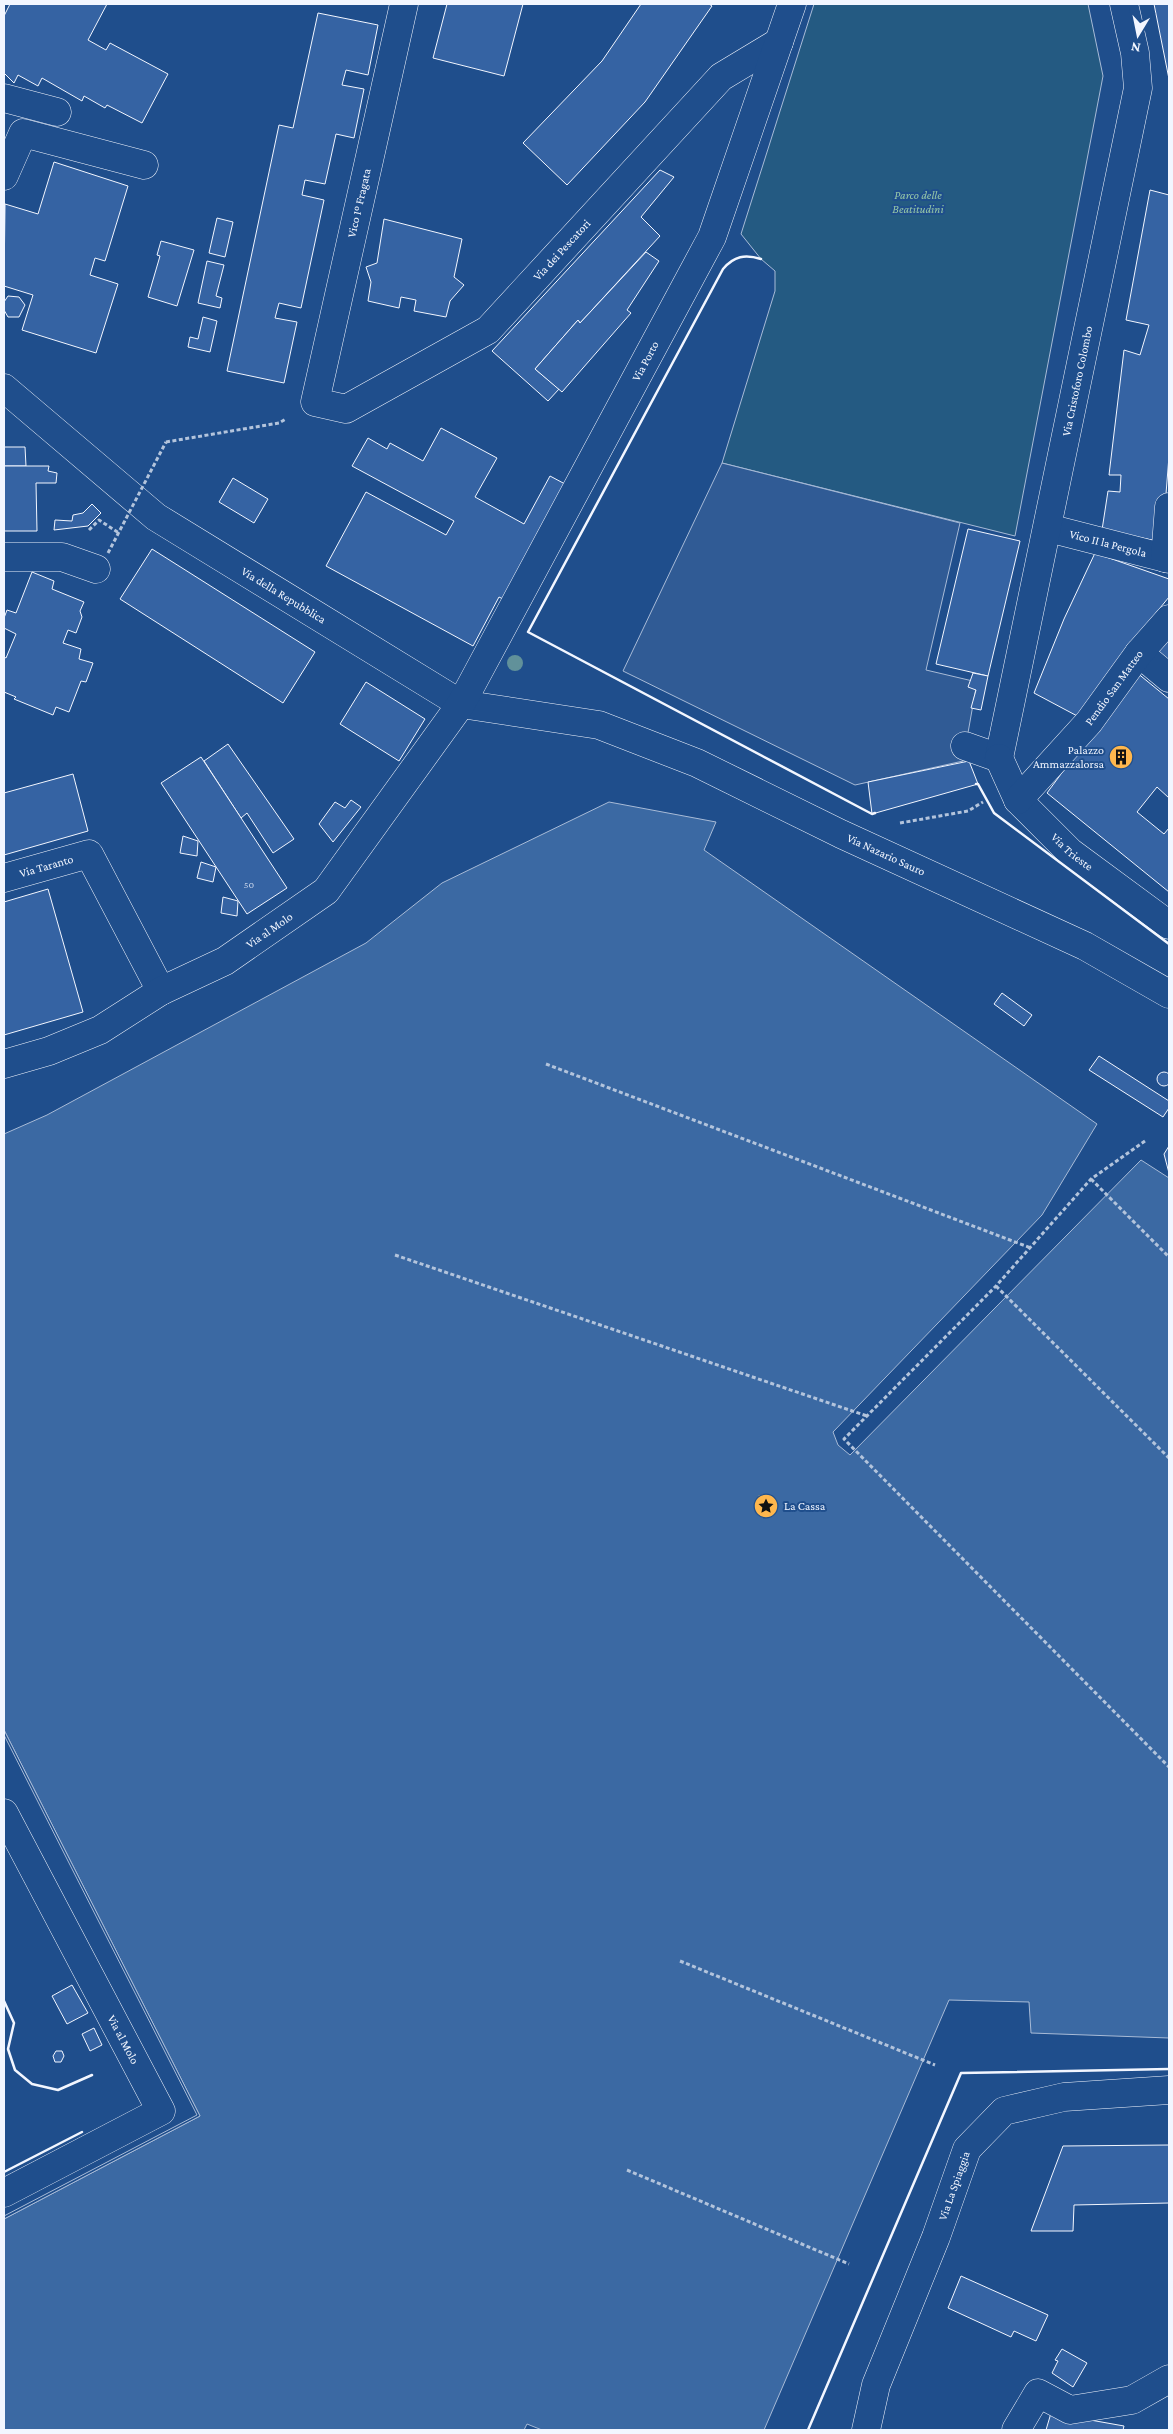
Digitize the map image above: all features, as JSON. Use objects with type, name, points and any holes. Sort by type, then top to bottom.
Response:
[{"type":"street","name":"Vico 1º Fragata","points":[[315,402],[404,4]]},
{"type":"street","name":"Via Porto","points":[[462,704],[712,237],[792,4]]},
{"type":"street","name":"Via Cristoforo Colombo","points":[[999,758],[1138,88],[1135,52],[1124,4]]},
{"type":"street","name":"Via dei Pescatori","points":[[315,402],[346,410],[488,330],[721,77],[779,42]]},
{"type":"street","points":[[4,98],[57,112]]},
{"type":"street","points":[[4,176],[23,133],[144,165]]},
{"type":"street","name":"Via della Repubblica","points":[[4,388],[156,517],[462,704],[599,725]]},
{"type":"street","points":[[1167,558],[1169,507]]},
{"type":"street","name":"Vico II la Pergola","points":[[1048,528],[1167,558]]},
{"type":"street","points":[[4,558],[62,558],[102,561]]},
{"type":"street","name":"Pendio San Matteo","points":[[1018,800],[1089,722],[1139,653],[1169,620]]},
{"type":"street","points":[[1139,653],[1169,678]]},
{"type":"street","name":"Via al Molo","points":[[4,1064],[49,1051],[100,1030],[161,991],[225,961],[326,891],[462,704]]},
{"type":"street","name":"Via Nazario Sauro","points":[[599,725],[696,763],[841,834],[1085,946],[1169,994]]},
{"type":"street","points":[[965,746],[999,758]]},
{"type":"street","name":"Via Trieste","points":[[999,758],[1018,800],[1070,852],[1169,924]]},
{"type":"street","name":"Via Taranto","points":[[4,878],[89,854],[161,991]]},
{"type":"street","name":"Via al Molo","points":[[4,1813],[161,2111],[4,2193]]},
{"type":"street","name":"Via La Spiaggia","points":[[866,2430],[876,2384],[936,2237],[967,2149],[1004,2110],[1064,2097],[1169,2090]]},
{"type":"street","points":[[1016,2430],[1038,2393],[1070,2410],[1132,2400],[1169,2379]]},
{"type":"path","points":[[102,561],[166,442],[279,423],[315,402]]},
{"type":"path","points":[[62,558],[99,520],[132,542],[156,517]]},
{"type":"path","points":[[899,823],[968,811],[987,800],[1018,800]]},
{"type":"path","points":[[546,1064],[1031,1248]]},
{"type":"path","points":[[1145,1141],[1091,1179],[996,1286],[844,1439],[1169,1767]]},
{"type":"path","points":[[1091,1179],[1169,1257]]},
{"type":"path","points":[[395,1255],[867,1416]]},
{"type":"path","points":[[996,1286],[1169,1458]]},
{"type":"path","points":[[680,1961],[936,2065]]},
{"type":"path","points":[[627,2170],[849,2264]]},
{"type":"green space","name":"Parco delle Beatitudini","points":[[814,4],[1088,4],[1103,76],[1015,536],[722,463],[775,291],[775,271],[761,259],[741,234]]},
{"type":"shaded area","points":[[722,463],[960,523],[926,670],[977,682],[963,761],[855,785],[623,671]]},
{"type":"shaded area","points":[[609,802],[716,822],[704,850],[1097,1124],[1042,1215],[833,1432],[838,1445],[850,1455],[1141,1160],[1169,1178],[1169,2038],[1031,2033],[1029,2002],[949,2000],[764,2430],[542,2430],[527,2424],[524,2430],[4,2430],[4,2219],[200,2116],[4,1730],[4,1134],[47,1115],[366,943],[442,883]]},
{"type":"pier","points":[[4,1730],[200,2116],[4,2219],[4,2216],[197,2115],[4,1735]]},
{"type":"building","points":[[10,4],[107,4],[88,40],[106,50],[110,43],[168,74],[142,123],[107,105],[105,108],[84,96],[82,101],[42,78],[38,86],[18,75],[14,83],[4,73],[4,16]]},
{"type":"building","points":[[447,4],[523,4],[504,76],[433,58]]},
{"type":"building","points":[[641,4],[709,4],[712,6],[645,102],[567,185],[523,143],[602,61]]},
{"type":"building","points":[[1154,4],[1169,4],[1169,79]]},
{"type":"building","points":[[318,13],[378,25],[368,75],[346,70],[342,85],[364,89],[354,138],[336,134],[325,184],[305,180],[302,195],[324,200],[301,308],[279,303],[275,318],[297,322],[284,383],[227,371],[279,125],[293,128]]},
{"type":"building","points":[[54,162],[128,186],[105,261],[95,258],[90,275],[118,284],[96,353],[22,330],[33,295],[4,286],[5,204],[38,214]]},
{"type":"building","points":[[660,170],[674,177],[641,217],[660,236],[580,323],[578,320],[535,369],[559,389],[548,401],[492,351]]},
{"type":"building","points":[[1150,190],[1169,195],[1169,456],[1166,494],[1157,541],[1102,530],[1108,491],[1120,492],[1121,475],[1109,475],[1124,350],[1140,355],[1149,325],[1126,320]]},
{"type":"building","points":[[217,218],[233,222],[225,257],[209,253]]},
{"type":"building","points":[[384,219],[462,239],[454,277],[464,285],[450,301],[446,317],[414,311],[416,300],[401,297],[399,308],[368,301],[371,282],[366,267],[377,263]]},
{"type":"building","points":[[161,241],[194,250],[177,306],[148,297],[160,256],[157,255]]},
{"type":"building","points":[[646,252],[659,261],[627,310],[631,313],[562,392],[535,369],[578,320],[580,323]]},
{"type":"building","points":[[207,261],[224,265],[216,296],[222,298],[220,308],[198,303]]},
{"type":"building","points":[[8,296],[19,297],[25,305],[19,317],[8,317],[4,310],[4,302]]},
{"type":"building","points":[[203,317],[217,321],[210,352],[188,347],[190,337],[198,339]]},
{"type":"building","points":[[441,428],[497,458],[475,497],[524,524],[550,476],[565,484],[503,599],[499,597],[473,646],[326,566],[366,492],[446,535],[454,521],[352,466],[368,438],[387,449],[390,443],[423,461]]},
{"type":"building","points":[[4,447],[25,447],[26,466],[4,466]]},
{"type":"building","points":[[4,466],[49,466],[48,471],[57,473],[56,483],[36,483],[37,531],[4,531]]},
{"type":"building","points":[[233,478],[268,499],[254,523],[219,502]]},
{"type":"building","points":[[92,504],[101,513],[88,526],[54,530],[55,520],[72,521],[73,515],[83,513]]},
{"type":"building","points":[[968,529],[1020,541],[988,676],[936,664]]},
{"type":"building","points":[[152,549],[315,652],[283,703],[120,599]]},
{"type":"building","points":[[1095,553],[1169,579],[1169,597],[1124,652],[1081,718],[1034,693],[1064,619]]},
{"type":"building","points":[[32,572],[54,581],[52,589],[84,602],[80,611],[82,617],[76,633],[68,630],[63,643],[81,649],[79,659],[93,663],[86,682],[81,681],[69,712],[56,707],[53,715],[14,699],[16,697],[4,692],[4,657],[6,658],[16,634],[4,628],[4,618],[7,610],[16,613]]},
{"type":"building","points":[[1169,638],[1169,664],[1155,653]]},
{"type":"building","name":"Palazzo Ammazzalorsa","points":[[1136,672],[1169,699],[1169,798],[1157,787],[1137,812],[1164,834],[1169,828],[1169,892],[1047,793]]},
{"type":"building","points":[[973,673],[988,676],[981,710],[971,708],[976,690],[968,687]]},
{"type":"building","points":[[366,682],[425,719],[399,761],[340,724]]},
{"type":"building","points":[[228,744],[294,839],[273,853],[247,813],[241,818],[204,761]]},
{"type":"building","points":[[201,757],[287,888],[247,914],[161,783]]},
{"type":"building","points":[[969,761],[978,784],[872,814],[868,782]]},
{"type":"building","points":[[73,774],[88,831],[4,855],[4,793]]},
{"type":"building","points":[[351,800],[361,807],[333,842],[319,824],[335,802],[345,808]]},
{"type":"building","points":[[183,836],[198,841],[197,856],[180,853]]},
{"type":"building","points":[[201,862],[216,867],[213,882],[197,878]]},
{"type":"building","points":[[48,889],[83,1012],[4,1035],[4,902]]},
{"type":"building","points":[[223,897],[238,901],[237,916],[221,913]]},
{"type":"building","points":[[1002,993],[1032,1015],[1024,1026],[994,1004]]},
{"type":"building","points":[[1099,1056],[1169,1101],[1169,1108],[1163,1117],[1089,1070]]},
{"type":"building","points":[[1164,1072],[1169,1074],[1171,1079],[1169,1084],[1164,1086],[1159,1084],[1157,1079],[1159,1074]]},
{"type":"building","points":[[1169,1146],[1169,1173],[1164,1154]]},
{"type":"building","points":[[72,1985],[88,2013],[67,2024],[52,1996]]},
{"type":"building","points":[[94,2028],[102,2045],[90,2051],[82,2034]]},
{"type":"building","points":[[56,2051],[62,2051],[64,2056],[61,2062],[55,2062],[53,2056]]},
{"type":"building","points":[[1169,2145],[1169,2203],[1074,2205],[1073,2231],[1031,2231],[1063,2146]]},
{"type":"building","points":[[961,2276],[1048,2315],[1036,2341],[1014,2331],[1011,2337],[948,2308]]},
{"type":"building","points":[[1062,2349],[1087,2363],[1073,2387],[1052,2373],[1058,2361],[1055,2360]]},
{"type":"building","points":[[1051,2413],[1124,2426],[1123,2430],[1046,2430]]},
{"type":"wall","points":[[761,259],[740,257],[731,261],[723,269],[528,632],[872,814],[875,813]]},
{"type":"wall","points":[[976,784],[978,784],[994,813],[1169,944]]},
{"type":"wall","points":[[4,2001],[14,2023],[8,2049],[15,2070],[32,2084],[58,2090],[92,2075]]},
{"type":"wall","points":[[808,2430],[961,2073],[1169,2069]]},
{"type":"wall","points":[[4,2172],[82,2132]]},
{"type":"place","name":"Palazzo Ammazzalorsa","points":[[1121,757]]},
{"type":"place","name":"La Cassa","points":[[766,1506]]}]
